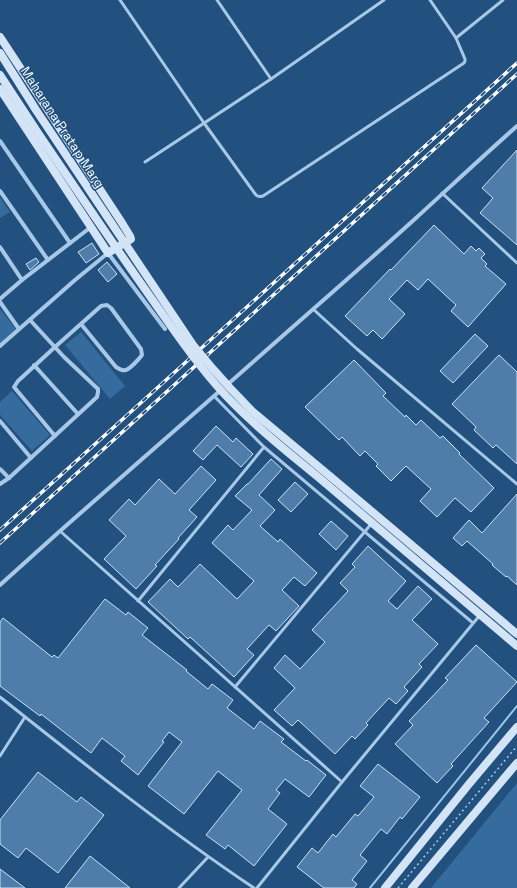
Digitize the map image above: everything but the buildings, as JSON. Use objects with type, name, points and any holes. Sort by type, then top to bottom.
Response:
[{"type":"main road","points":[[0,37],[130,236],[130,239],[108,253],[0,89]]},
{"type":"main road","name":"Maharana Pratap Marg","points":[[0,53],[40,116],[193,345],[252,411],[327,480]]},
{"type":"main road","name":"Maharana Pratap Marg","points":[[0,75],[135,276],[184,345],[206,373],[232,402],[251,420],[327,480]]},
{"type":"main road","points":[[327,480],[372,523],[517,646]]},
{"type":"main road","points":[[327,480],[517,634]]},
{"type":"main road","points":[[386,888],[469,784],[517,727]]},
{"type":"main road","points":[[412,888],[517,763]]},
{"type":"street","points":[[0,585],[411,222],[517,126]]},
{"type":"street","points":[[0,141],[70,243]]},
{"type":"street","points":[[0,191],[48,260]]},
{"type":"street","points":[[19,329],[0,301],[22,280],[91,227]]},
{"type":"street","points":[[0,247],[22,280]]},
{"type":"street","points":[[0,346],[108,253],[165,329]]},
{"type":"street","points":[[55,436],[14,387],[34,365],[101,306],[107,305],[111,308],[141,349],[142,355],[126,370],[116,367],[81,324]]},
{"type":"street","points":[[0,484],[9,478],[55,436],[96,397],[98,392],[98,389],[30,320]]},
{"type":"street","points":[[34,365],[78,414]]},
{"type":"street","points":[[0,421],[31,458]]},
{"type":"street","points":[[0,469],[9,478]]},
{"type":"lane","points":[[120,0],[204,123],[258,196],[263,196],[464,63],[465,59],[456,38],[430,0]]},
{"type":"lane","points":[[217,0],[271,79]]},
{"type":"lane","points":[[144,162],[271,79],[384,0]]},
{"type":"lane","points":[[456,38],[503,0]]},
{"type":"lane","points":[[442,193],[517,263]]},
{"type":"lane","points":[[313,309],[356,349],[517,484]]},
{"type":"lane","points":[[214,396],[264,447],[473,623]]},
{"type":"lane","points":[[138,601],[264,447]]},
{"type":"lane","points":[[235,687],[372,523]]},
{"type":"lane","points":[[60,531],[342,782]]},
{"type":"lane","points":[[0,697],[76,758],[208,857],[256,888],[480,615]]},
{"type":"lane","points":[[0,756],[25,717]]},
{"type":"lane","points":[[179,888],[208,857]]},
{"type":"path","points":[[398,888],[517,746]]},
{"type":"shaded area","points":[[0,197],[10,212],[0,218]]},
{"type":"shaded area","points":[[0,309],[16,329],[0,344]]},
{"type":"shaded area","points":[[81,332],[125,386],[110,399],[65,345]]},
{"type":"shaded area","points":[[12,391],[50,435],[32,451],[0,415],[0,402]]},
{"type":"shaded area","points":[[517,783],[517,888],[431,888]]},
{"type":"waterway","points":[[370,888],[517,706]]},
{"type":"railway","points":[[0,530],[517,63]]},
{"type":"railway","points":[[0,543],[517,74]]}]
